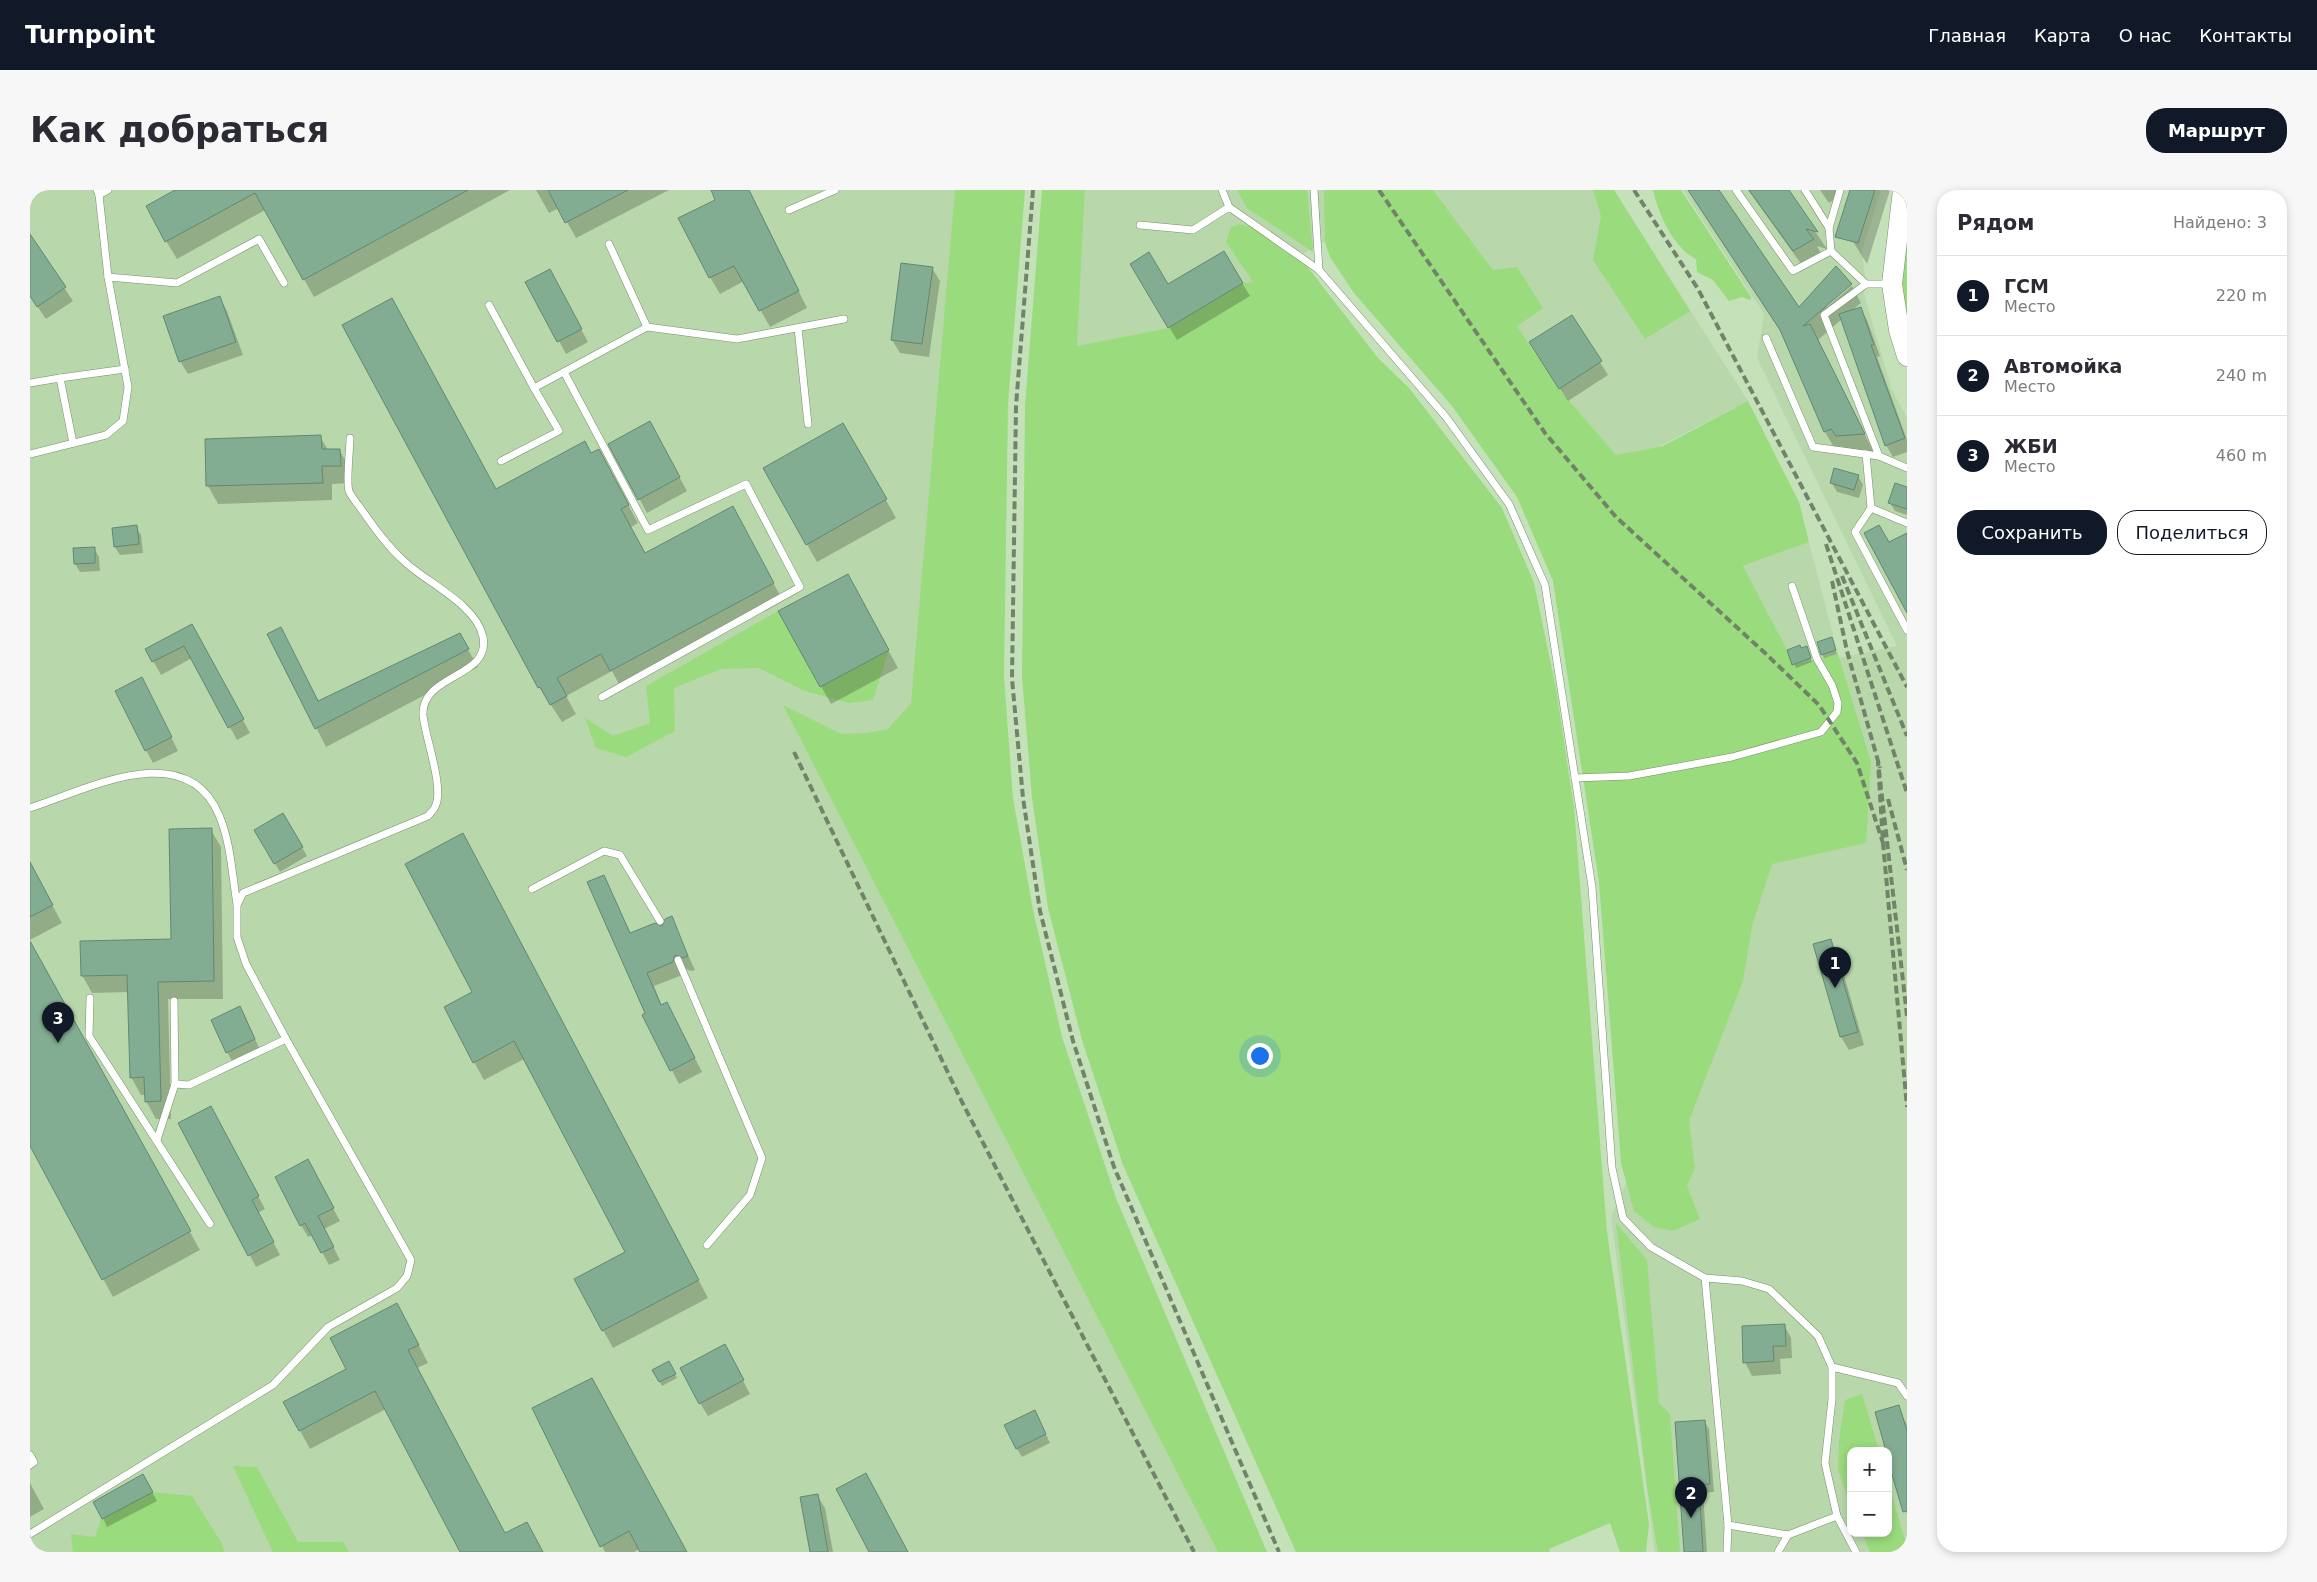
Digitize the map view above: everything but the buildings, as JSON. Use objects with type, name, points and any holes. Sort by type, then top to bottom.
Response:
[{"type":"street","points":[[1903,190],[1892,284],[1899,330],[1907,356]]},
{"type":"lane","points":[[30,454],[106,435],[124,421],[128,386],[108,277],[98,193],[108,190]]},
{"type":"lane","points":[[789,210],[835,190]]},
{"type":"lane","points":[[1222,190],[1230,207],[1319,270],[1446,417],[1509,504],[1545,585],[1592,886],[1612,1168],[1622,1218],[1651,1247],[1705,1278],[1742,1281],[1769,1289],[1818,1336],[1832,1367],[1832,1399],[1826,1463],[1837,1516],[1856,1552]]},
{"type":"lane","points":[[1314,190],[1319,270]]},
{"type":"lane","points":[[1736,190],[1793,271],[1831,251]]},
{"type":"lane","points":[[1805,190],[1829,228]]},
{"type":"lane","points":[[1840,190],[1829,228],[1831,251],[1866,284]]},
{"type":"lane","points":[[1140,225],[1193,230],[1230,207]]},
{"type":"lane","points":[[108,277],[177,283],[259,239],[284,282]]},
{"type":"lane","points":[[609,244],[647,327]]},
{"type":"lane","points":[[1879,456],[1824,315],[1866,284],[1892,284]]},
{"type":"lane","points":[[489,305],[559,431],[501,461]]},
{"type":"lane","points":[[534,388],[647,327],[737,339],[844,319]]},
{"type":"lane","points":[[798,328],[808,424]]},
{"type":"lane","points":[[1766,338],[1812,447],[1879,456],[1907,468]]},
{"type":"lane","points":[[30,383],[124,368]]},
{"type":"lane","points":[[564,372],[648,530],[746,484],[800,587],[602,696]]},
{"type":"lane","points":[[60,378],[73,443]]},
{"type":"lane","points":[[237,905],[244,893],[428,816],[435,808],[439,794],[423,713],[426,699],[436,686],[471,666],[482,652],[483,636],[474,618],[452,597],[405,562],[376,532],[348,490],[350,438]]},
{"type":"lane","points":[[1866,454],[1871,508],[1855,532],[1907,630]]},
{"type":"lane","points":[[1871,508],[1907,523]]},
{"type":"lane","points":[[1575,778],[1629,776],[1732,757],[1821,732],[1837,712],[1838,703],[1832,686],[1817,659],[1792,586]]},
{"type":"lane","points":[[30,808],[118,777],[147,773],[173,774],[192,782],[210,799],[219,814],[226,835],[237,905],[237,937],[246,964],[286,1039],[411,1260],[407,1276],[397,1288],[328,1326],[273,1385],[30,1534]]},
{"type":"lane","points":[[532,889],[604,850],[620,854],[660,921]]},
{"type":"lane","points":[[678,960],[762,1158],[750,1195],[707,1245]]},
{"type":"lane","points":[[90,998],[89,1036],[210,1224]]},
{"type":"lane","points":[[157,1140],[175,1084],[174,1001]]},
{"type":"lane","points":[[175,1084],[189,1086],[286,1039]]},
{"type":"lane","points":[[1705,1278],[1728,1525],[1727,1552]]},
{"type":"lane","points":[[1832,1367],[1898,1383],[1907,1396]]},
{"type":"lane","points":[[30,1456],[34,1462],[30,1466]]},
{"type":"lane","points":[[1728,1525],[1788,1535],[1837,1516]]},
{"type":"lane","points":[[1778,1552],[1788,1535]]},
{"type":"shaded area","points":[[30,190],[980,190],[919,722],[1221,1552],[30,1552]]},
{"type":"shaded area","points":[[1085,190],[1416,190],[1253,282],[1243,283],[1168,328],[1077,346]]},
{"type":"shaded area","points":[[1433,190],[1614,190],[1748,401],[1658,447],[1616,455],[1559,389],[1517,326],[1493,270]]},
{"type":"shaded area","points":[[1683,190],[1881,190],[1862,250],[1866,284],[1864,294],[1892,390],[1907,418],[1907,1552],[1655,1552],[1611,1217],[1770,854],[1792,669],[1743,566],[1809,542],[1839,658],[1897,646],[1757,358],[1764,314]]},
{"type":"green space","points":[[955,190],[1025,190],[1008,404],[1004,677],[1013,798],[1033,910],[1062,1037],[1116,1198],[1267,1552],[1218,1552],[783,705],[841,734],[867,733],[888,729],[911,703]]},
{"type":"green space","points":[[1042,190],[1085,190],[1077,346],[1168,328],[1243,283],[1253,282],[1226,242],[1231,227],[1239,224],[1251,227],[1307,266],[1378,358],[1409,388],[1502,508],[1534,583],[1556,688],[1574,807],[1607,1232],[1649,1524],[1646,1552],[1620,1552],[1610,1523],[1549,1549],[1550,1552],[1296,1552],[1123,1165],[1082,1040],[1048,908],[1032,798],[1022,677],[1025,406]]},
{"type":"green space","points":[[1237,190],[1307,190],[1313,252],[1247,208]]},
{"type":"green space","points":[[1324,190],[1433,190],[1493,270],[1517,267],[1543,308],[1517,326],[1559,389],[1616,455],[1663,446],[1748,401],[1799,502],[1809,542],[1743,566],[1787,650],[1792,665],[1838,654],[1871,762],[1866,843],[1772,864],[1752,926],[1743,981],[1689,1121],[1695,1168],[1687,1186],[1700,1219],[1673,1231],[1654,1227],[1634,1211],[1621,1163],[1599,882],[1553,581],[1517,497],[1452,406],[1354,293],[1330,257],[1325,242]]},
{"type":"green space","points":[[1593,190],[1614,190],[1690,311],[1645,339],[1593,260],[1601,216]]},
{"type":"green space","points":[[1653,190],[1681,190],[1751,297],[1750,300],[1742,297],[1729,301],[1713,280],[1697,272],[1696,259],[1673,238],[1659,210]]},
{"type":"green space","points":[[1907,224],[1907,320],[1900,285],[1900,259]]},
{"type":"green space","points":[[778,611],[820,687],[889,650],[873,700],[849,703],[805,691],[759,668],[721,669],[674,688],[675,731],[626,757],[596,748],[585,718],[613,736],[650,723],[646,686]]},
{"type":"green space","points":[[1616,1223],[1647,1260],[1659,1403],[1670,1414],[1680,1552],[1658,1552],[1647,1486]]},
{"type":"green space","points":[[1862,1394],[1878,1447],[1847,1447],[1847,1495],[1838,1469],[1839,1441],[1845,1400]]},
{"type":"green space","points":[[233,1466],[257,1467],[298,1542],[343,1542],[349,1552],[273,1552]]},
{"type":"green space","points":[[153,1492],[192,1496],[221,1542],[225,1552],[73,1552],[71,1534],[95,1537],[101,1519]]},
{"type":"green space","points":[[1892,1496],[1907,1546],[1907,1552],[1870,1552],[1864,1537],[1892,1537]]},
{"type":"railway","points":[[1033,190],[1016,406],[1012,679],[1023,798],[1040,911],[1073,1041],[1114,1167],[1279,1552]]},
{"type":"railway","points":[[1379,190],[1545,433],[1616,517],[1819,705],[1857,763],[1883,843]]},
{"type":"railway","points":[[1634,190],[1698,289],[1907,687]]},
{"type":"railway","points":[[1826,544],[1907,793]]},
{"type":"railway","points":[[1842,576],[1907,736]]},
{"type":"railway","points":[[1832,581],[1847,651],[1880,768]]},
{"type":"railway","points":[[794,752],[962,1102],[1194,1552]]},
{"type":"railway","points":[[1907,1016],[1878,762],[1883,843],[1907,1107]]},
{"type":"railway","points":[[1888,799],[1907,870]]},
{"type":"place","name":"ГСМ","points":[[1835,988]]},
{"type":"place","name":"ЖБИ","points":[[58,1043]]},
{"type":"place","name":"Автомойка","points":[[1691,1518]]}]
